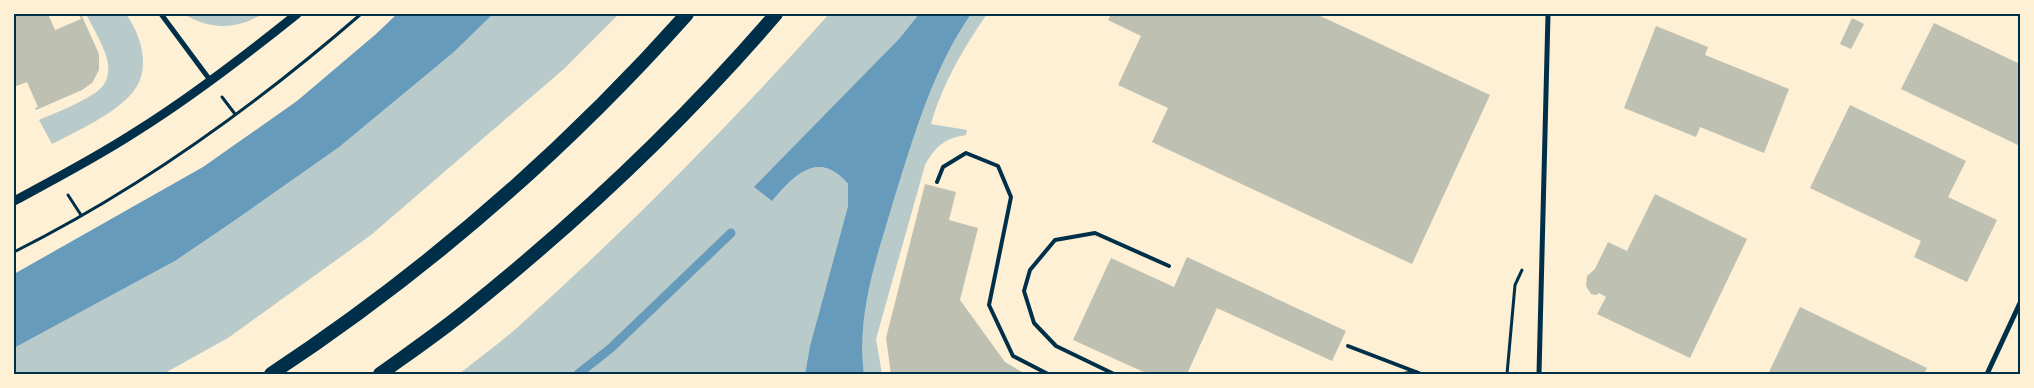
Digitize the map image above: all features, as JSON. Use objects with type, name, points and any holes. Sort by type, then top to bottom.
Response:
[{"type":"highway","points":[[271,374],[382,295],[455,238],[515,186],[593,113],[687,14]]},
{"type":"highway","points":[[380,374],[467,310],[562,231],[710,88],[776,14]]},
{"type":"street","points":[[160,14],[210,80]]},
{"type":"street","points":[[14,201],[138,131],[210,80],[297,14]]},
{"type":"street","points":[[1539,374],[1541,231],[1548,14]]},
{"type":"street","points":[[1987,374],[2020,303]]},
{"type":"lane","points":[[937,182],[943,167],[966,153],[998,166],[1011,197],[989,306],[1013,356],[1048,374]]},
{"type":"lane","points":[[1114,374],[1056,346],[1034,323],[1024,291],[1030,270],[1055,240],[1095,233],[1169,266]]},
{"type":"lane","points":[[1348,346],[1421,374]]},
{"type":"lane","points":[[1403,374],[1416,372]]},
{"type":"path","points":[[14,252],[141,181],[189,149],[285,77],[361,14]]},
{"type":"path","points":[[1507,374],[1515,285],[1541,231]]},
{"type":"shaded area","points":[[86,14],[126,14],[140,42],[143,63],[142,73],[139,83],[133,92],[116,108],[52,144],[39,120],[96,93],[108,75],[108,63],[105,53]]},
{"type":"shaded area","points":[[184,14],[262,14],[243,23],[223,26],[203,23]]},
{"type":"shaded area","points":[[493,14],[619,14],[565,68],[371,235],[228,338],[163,374],[14,374],[14,348],[175,261],[231,223],[273,193],[455,51]]},
{"type":"shaded area","points":[[829,14],[919,14],[772,201],[798,175],[817,167],[826,168],[837,174],[848,184],[848,206],[810,346],[805,374],[459,374],[522,324],[646,207],[721,131]]},
{"type":"shaded area","points":[[971,14],[987,14],[954,67],[941,95],[931,124],[967,130],[966,135],[952,138],[941,144],[925,165],[876,339],[882,374],[864,374],[862,351],[866,306],[882,240],[926,102],[946,57]]},
{"type":"water","points":[[397,14],[493,14],[455,51],[339,147],[231,223],[175,261],[14,348],[14,274],[203,167],[297,101]]},
{"type":"water","points":[[919,14],[971,14],[946,57],[926,102],[882,240],[866,306],[862,351],[864,374],[805,374],[810,346],[848,206],[848,184],[827,168],[817,167],[798,175],[772,201],[754,187],[899,39]]},
{"type":"building","points":[[14,14],[48,14],[55,30],[81,19],[79,14],[81,14],[99,54],[99,70],[92,83],[82,90],[36,110],[35,108],[38,107],[27,82],[14,87]]},
{"type":"building","points":[[1111,14],[1316,14],[1490,95],[1412,264],[1152,142],[1168,108],[1118,85],[1141,36],[1108,20]]},
{"type":"building","points":[[1852,18],[1864,24],[1851,49],[1840,44]]},
{"type":"building","points":[[1934,23],[2020,64],[2020,146],[1901,89]]},
{"type":"building","points":[[1656,26],[1708,47],[1705,55],[1789,89],[1764,153],[1700,127],[1696,137],[1624,108]]},
{"type":"building","points":[[1850,105],[1966,161],[1948,197],[1997,220],[1967,282],[1914,257],[1921,241],[1810,188]]},
{"type":"building","points":[[925,184],[956,192],[949,220],[978,228],[960,300],[1005,362],[1025,374],[891,374],[886,338]]},
{"type":"building","points":[[1655,194],[1747,239],[1690,358],[1597,314],[1606,297],[1599,293],[1596,295],[1591,294],[1586,286],[1587,276],[1595,269],[1608,242],[1627,251]]},
{"type":"building","points":[[1187,257],[1346,331],[1332,361],[1217,308],[1187,374],[1148,374],[1073,340],[1111,258],[1174,287]]},
{"type":"building","points":[[1800,307],[1927,368],[1924,374],[1768,374]]},
{"type":"waterway","points":[[578,374],[611,348],[731,233]]}]
